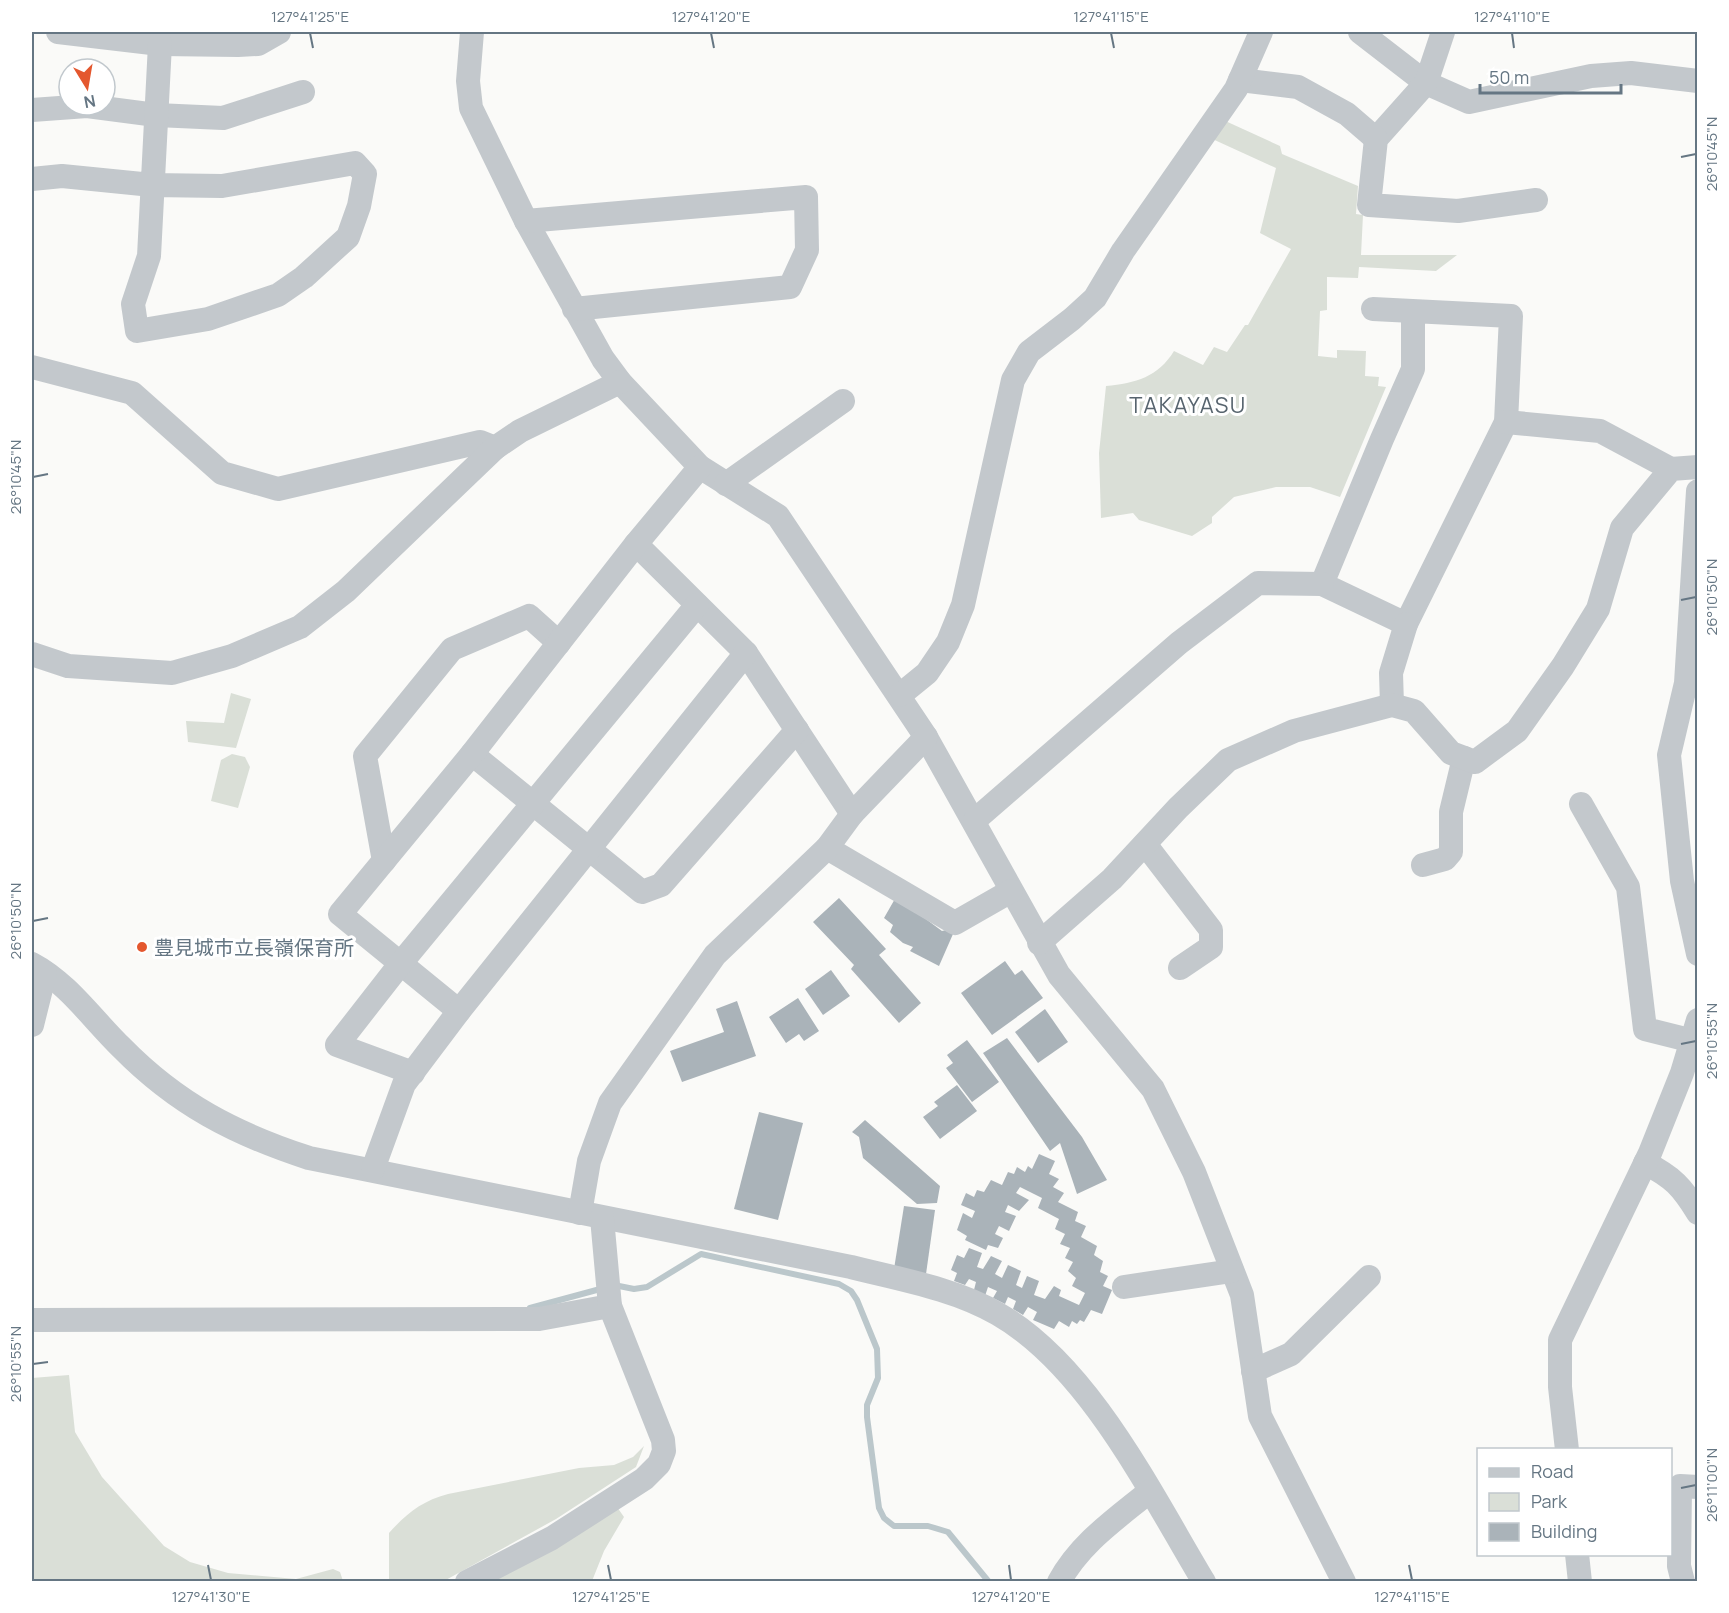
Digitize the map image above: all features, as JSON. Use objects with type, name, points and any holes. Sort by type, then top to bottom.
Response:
[{"type":"street","points":[[58,32],[160,44],[258,44],[279,32]]},
{"type":"street","points":[[472,32],[468,81],[471,108],[526,221],[574,309],[620,382],[700,467],[778,516],[926,737],[975,820],[1039,943],[1059,975],[1153,1089],[1194,1172],[1242,1295],[1260,1416],[1344,1581]]},
{"type":"street","points":[[900,695],[927,673],[948,642],[963,605],[1013,380],[1018,370],[1029,352],[1095,298],[1123,251],[1240,80],[1262,32]]},
{"type":"street","points":[[1360,32],[1426,83],[1469,102],[1591,76],[1631,73],[1698,81]]},
{"type":"street","points":[[1443,32],[1426,83],[1376,139],[1369,205],[1458,211],[1536,200]]},
{"type":"street","points":[[32,179],[62,176],[152,185],[222,186],[355,163],[365,174],[359,206],[348,237],[304,277],[278,295],[208,319],[136,331],[134,304],[149,256],[152,185],[154,115],[160,44]]},
{"type":"street","points":[[1240,80],[1298,87],[1347,114],[1376,139]]},
{"type":"street","points":[[32,110],[87,105],[154,115],[223,118],[303,92]]},
{"type":"street","points":[[526,221],[806,197],[807,250],[790,287],[574,309]]},
{"type":"street","points":[[1373,309],[1512,316],[1506,422],[1406,624],[1391,673],[1392,705]]},
{"type":"street","points":[[1322,584],[1413,369],[1413,311]]},
{"type":"street","points":[[32,367],[132,393],[222,473],[278,489],[480,442],[495,448]]},
{"type":"street","points":[[32,654],[68,666],[172,673],[232,656],[300,627],[346,591],[495,448],[520,431],[620,382]]},
{"type":"street","points":[[726,484],[843,401]]},
{"type":"street","points":[[1506,422],[1600,431],[1671,469],[1698,467]]},
{"type":"street","points":[[459,1011],[340,914],[472,754],[636,544],[700,467]]},
{"type":"street","points":[[1039,943],[1112,879],[1228,760],[1294,731],[1392,705],[1414,711],[1451,753],[1475,762],[1517,731],[1563,666],[1599,609],[1622,528],[1671,469]]},
{"type":"street","points":[[1698,491],[1686,683],[1669,755],[1682,881],[1698,954]]},
{"type":"street","points":[[636,544],[747,653],[852,814]]},
{"type":"street","points":[[975,820],[1179,644],[1258,584],[1322,584],[1406,624]]},
{"type":"street","points":[[412,1073],[337,1045],[401,963],[697,605]]},
{"type":"street","points":[[384,861],[365,756],[452,649],[529,616],[558,643]]},
{"type":"street","points":[[373,1169],[404,1084],[459,1011],[747,653]]},
{"type":"street","points":[[472,754],[642,892],[661,885],[797,730]]},
{"type":"street","points":[[467,1581],[552,1538],[644,1479],[659,1464],[664,1451],[663,1440],[610,1306],[591,1216],[589,1161],[610,1103],[715,955],[827,848],[852,814],[926,737]]},
{"type":"street","points":[[1423,865],[1445,859],[1451,852],[1451,812],[1464,758]]},
{"type":"street","points":[[1567,1448],[1560,1387],[1560,1340],[1645,1163],[1690,1076],[1695,1031],[1645,1029],[1628,886],[1581,804]]},
{"type":"street","points":[[1145,844],[1211,930],[1211,947],[1180,968]]},
{"type":"street","points":[[827,848],[955,923],[1011,891]]},
{"type":"street","points":[[32,1024],[38,968]]},
{"type":"street","points":[[38,968],[63,987],[150,1075],[182,1101],[262,1143],[309,1158],[373,1169],[591,1216],[851,1267],[932,1288],[997,1313],[1029,1335],[1058,1361],[1108,1425],[1204,1581]]},
{"type":"street","points":[[1645,1163],[1669,1175],[1684,1190],[1698,1213]]},
{"type":"street","points":[[1124,1287],[1232,1270]]},
{"type":"street","points":[[1253,1371],[1291,1354],[1369,1277]]},
{"type":"street","points":[[32,1320],[539,1319],[610,1306]]},
{"type":"street","points":[[1683,1581],[1679,1566],[1680,1486],[1698,1487]]},
{"type":"street","points":[[1059,1581],[1066,1568],[1091,1539],[1150,1491]]},
{"type":"street","points":[[1577,1556],[1580,1581]]},
{"type":"green space","points":[[1221,119],[1280,146],[1282,154],[1358,186],[1356,214],[1363,215],[1361,255],[1457,255],[1436,271],[1359,267],[1358,278],[1327,277],[1327,310],[1320,311],[1318,356],[1337,358],[1337,350],[1366,351],[1365,376],[1379,377],[1378,386],[1386,387],[1340,497],[1310,487],[1276,487],[1234,497],[1212,517],[1212,523],[1192,536],[1139,520],[1133,513],[1101,518],[1099,453],[1106,386],[1127,383],[1153,373],[1168,360],[1174,351],[1203,365],[1214,347],[1227,352],[1245,325],[1248,325],[1291,249],[1260,233],[1276,168],[1208,137]]},
{"type":"green space","points":[[231,693],[251,699],[236,748],[188,742],[186,721],[224,723]]},
{"type":"green space","points":[[232,754],[245,757],[250,767],[238,808],[211,801],[221,760]]},
{"type":"green space","points":[[69,1375],[75,1432],[102,1477],[164,1546],[190,1562],[228,1573],[296,1579],[333,1569],[340,1572],[343,1581],[32,1581],[32,1378]]},
{"type":"green space","points":[[644,1446],[636,1467],[556,1519],[444,1581],[389,1582],[389,1533],[402,1519],[423,1504],[448,1494],[579,1468],[614,1465],[633,1457]]},
{"type":"green space","points":[[617,1507],[624,1517],[604,1551],[592,1581],[489,1582]]},
{"type":"building","points":[[896,897],[942,931],[946,930],[953,934],[939,966],[910,951],[913,947],[903,943],[890,932],[893,925],[884,918]]},
{"type":"building","points":[[839,898],[886,949],[879,955],[921,1003],[899,1023],[851,969],[854,965],[813,922]]},
{"type":"building","points":[[1005,961],[1015,975],[1022,970],[1043,998],[992,1035],[961,993]]},
{"type":"building","points":[[831,970],[850,996],[823,1015],[805,989]]},
{"type":"building","points":[[798,998],[819,1031],[804,1041],[799,1034],[786,1043],[769,1017]]},
{"type":"building","points":[[737,1001],[756,1056],[682,1082],[670,1051],[724,1032],[716,1009]]},
{"type":"building","points":[[1045,1009],[1068,1042],[1038,1063],[1015,1032]]},
{"type":"building","points":[[1007,1038],[1082,1137],[1107,1180],[1077,1194],[1060,1143],[1050,1151],[983,1053]]},
{"type":"building","points":[[967,1040],[999,1082],[972,1102],[946,1068],[953,1063],[947,1055]]},
{"type":"building","points":[[957,1085],[977,1111],[940,1139],[923,1117],[938,1106],[934,1102]]},
{"type":"building","points":[[759,1112],[803,1123],[778,1220],[734,1209]]},
{"type":"building","points":[[865,1120],[940,1186],[937,1203],[917,1204],[863,1158],[859,1137],[852,1132]]},
{"type":"building","points":[[1039,1154],[1055,1161],[1049,1174],[1059,1179],[1053,1187],[1064,1193],[1058,1202],[1078,1212],[1075,1221],[1086,1226],[1081,1237],[1097,1246],[1094,1255],[1103,1261],[1100,1272],[1108,1276],[1103,1286],[1112,1290],[1102,1314],[1091,1310],[1084,1322],[1080,1320],[1077,1324],[1072,1321],[1069,1327],[1059,1321],[1054,1329],[1033,1320],[1037,1312],[1028,1307],[1023,1315],[1013,1309],[1016,1301],[1008,1297],[1005,1304],[993,1298],[997,1291],[988,1287],[985,1296],[974,1290],[976,1282],[969,1279],[965,1285],[954,1281],[957,1273],[951,1270],[957,1255],[964,1258],[969,1248],[982,1253],[977,1267],[983,1269],[991,1256],[1002,1261],[995,1274],[1002,1278],[1008,1265],[1021,1271],[1016,1285],[1022,1288],[1027,1276],[1039,1281],[1034,1295],[1045,1299],[1054,1286],[1061,1290],[1059,1296],[1079,1305],[1085,1293],[1072,1286],[1076,1278],[1068,1271],[1073,1262],[1065,1258],[1070,1248],[1060,1244],[1065,1234],[1055,1229],[1059,1219],[1038,1208],[1042,1198],[1020,1187],[1016,1193],[1029,1200],[1019,1211],[1008,1205],[1005,1212],[1016,1216],[1009,1231],[999,1226],[995,1234],[1003,1238],[998,1248],[988,1245],[986,1250],[965,1240],[967,1236],[957,1230],[963,1213],[972,1218],[975,1211],[961,1205],[966,1193],[974,1197],[977,1190],[984,1192],[991,1180],[1002,1185],[1008,1172],[1014,1174],[1017,1167],[1025,1172],[1028,1166],[1032,1169]]},
{"type":"building","points":[[904,1206],[935,1210],[926,1274],[894,1269]]},
{"type":"waterway","points":[[614,1285],[634,1289],[647,1287],[701,1254],[839,1284],[851,1291],[877,1349],[878,1378],[867,1405],[867,1417],[879,1508],[884,1518],[894,1526],[928,1526],[948,1532],[989,1582]]},
{"type":"waterway","points":[[530,1308],[604,1288]]},
{"type":"place","name":"豊見城市立長嶺保育所","points":[[142,947]]},
{"type":"district","name":"TAKAYASU","points":[[1188,405]]}]
